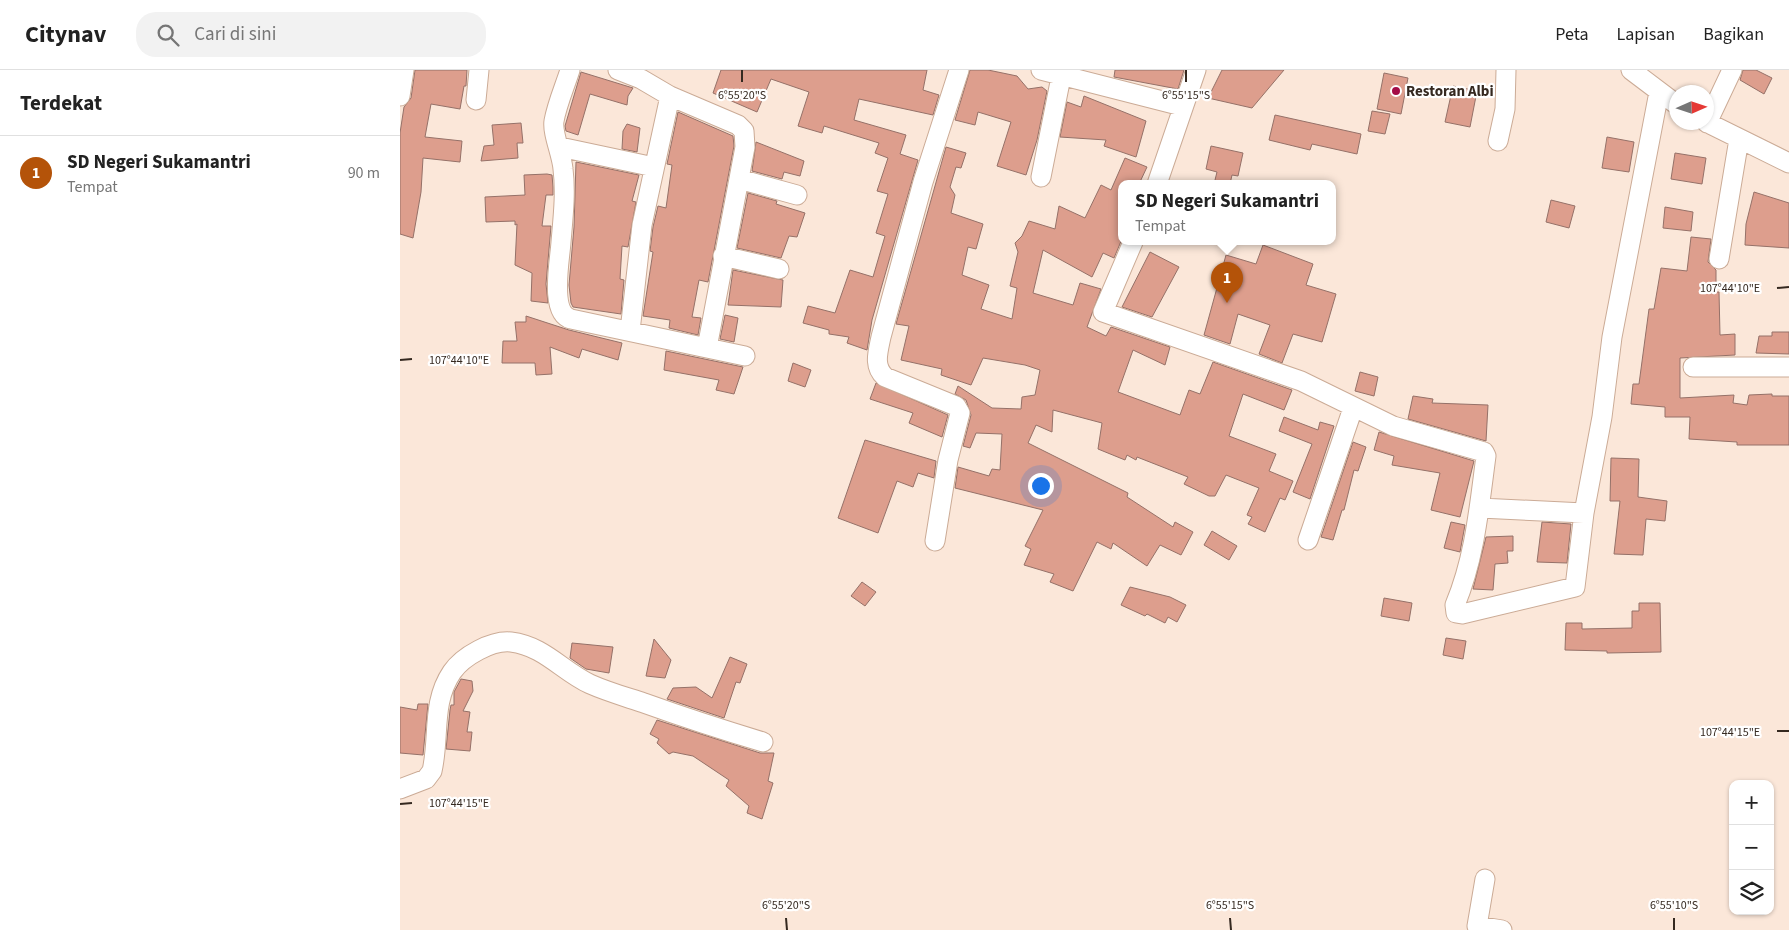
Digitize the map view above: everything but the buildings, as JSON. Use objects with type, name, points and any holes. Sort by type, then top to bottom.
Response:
[{"type":"street","points":[[476,100],[479,70]]},
{"type":"street","points":[[570,70],[554,122],[554,132],[560,147],[564,197],[557,292],[559,306],[565,317],[745,356]]},
{"type":"street","points":[[618,70],[641,79],[670,96],[738,125],[744,131],[746,138],[707,348]]},
{"type":"street","points":[[935,540],[948,460],[959,417],[958,409],[956,406],[885,377],[878,369],[877,363],[881,338],[923,182],[959,70]]},
{"type":"street","points":[[1042,70],[1061,77],[1182,106]]},
{"type":"street","points":[[1158,180],[1182,106],[1196,70]]},
{"type":"street","points":[[1498,141],[1505,109],[1506,70]]},
{"type":"street","points":[[1631,70],[1669,99]]},
{"type":"street","points":[[1714,107],[1732,70]]},
{"type":"street","points":[[1041,178],[1061,77]]},
{"type":"street","points":[[1132,245],[1103,312],[1301,380],[1353,408],[1393,426],[1484,452],[1486,456],[1480,508],[1472,555],[1455,605],[1458,614],[1575,587],[1584,513],[1602,417],[1612,338],[1659,92]]},
{"type":"street","points":[[630,330],[642,224],[670,96]]},
{"type":"street","points":[[1714,127],[1789,163]]},
{"type":"street","points":[[1719,259],[1739,139]]},
{"type":"street","points":[[560,147],[654,167]]},
{"type":"street","points":[[739,179],[797,195]]},
{"type":"street","points":[[723,256],[778,269]]},
{"type":"street","points":[[1692,367],[1789,367]]},
{"type":"street","points":[[1308,540],[1353,408]]},
{"type":"street","points":[[1480,508],[1584,513]]},
{"type":"street","points":[[400,789],[426,779],[432,771],[438,704],[452,672],[463,660],[484,648],[508,642],[528,645],[546,654],[562,667],[595,686],[763,742]]},
{"type":"street","points":[[1485,879],[1478,926],[1502,930]]},
{"type":"place","name":"Restoran Albi","points":[[1396,91]]},
{"type":"place","name":"SD Negeri Sukamantri","points":[[1227,303]]}]
